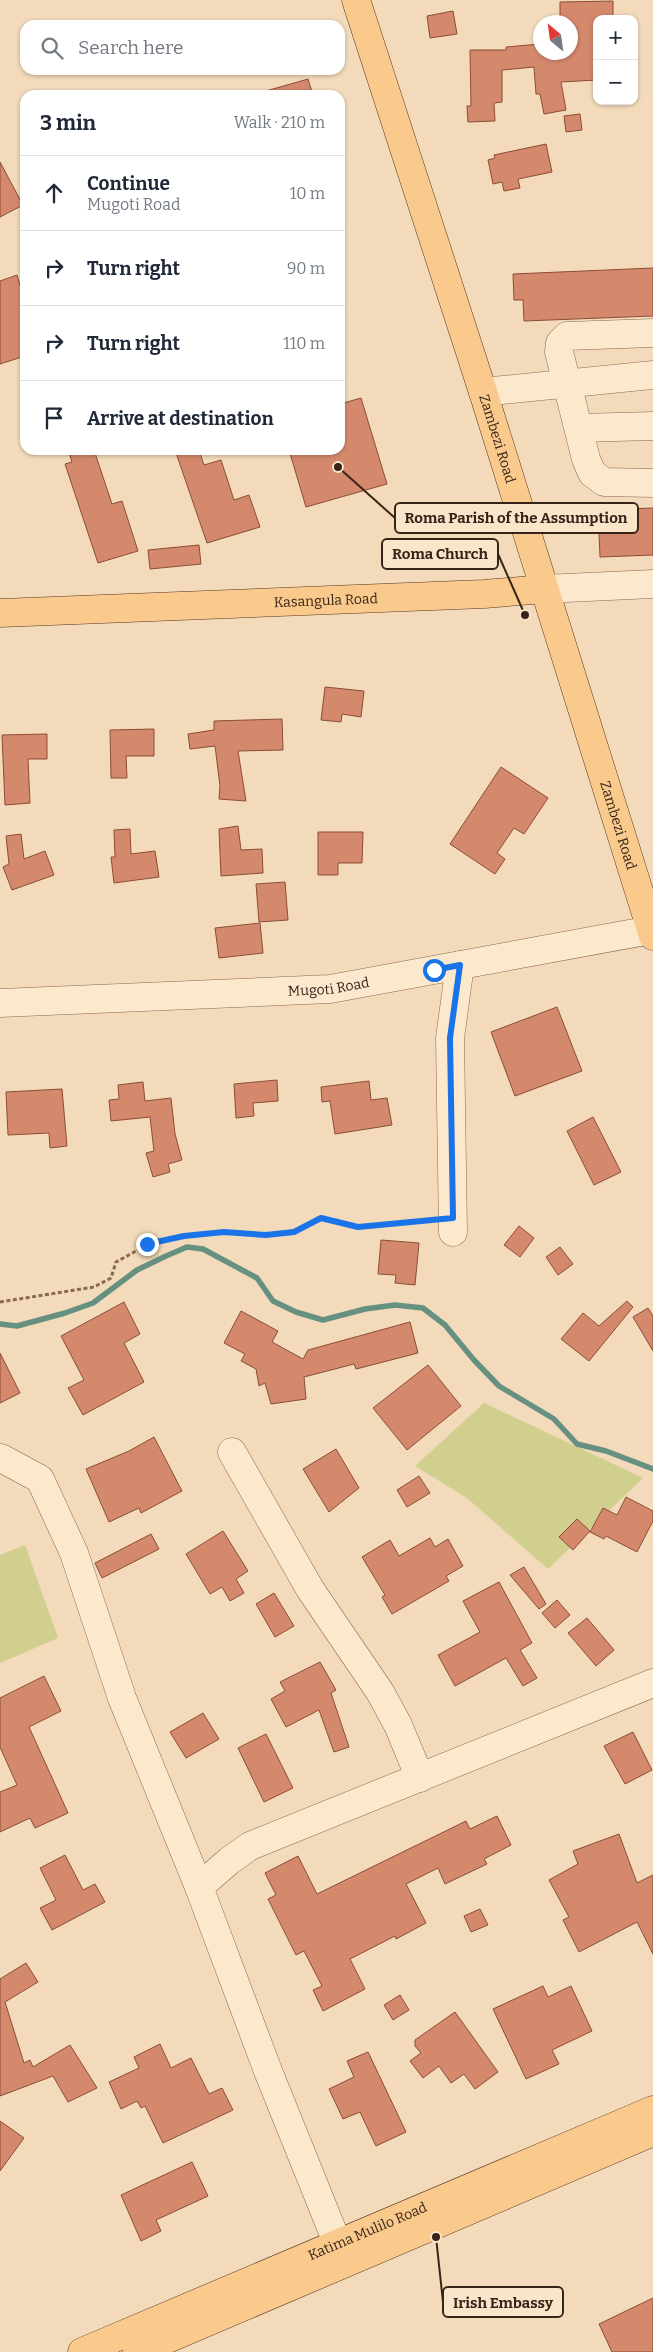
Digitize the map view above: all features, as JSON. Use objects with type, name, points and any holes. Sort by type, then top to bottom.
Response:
[{"type":"main road","name":"Zambezi Road","points":[[356,0],[482,392],[652,933]]},
{"type":"main road","name":"Kasangula Road","points":[[0,613],[484,594],[544,589]]},
{"type":"main road","name":"Katima Mulilo Road","points":[[137,2352],[341,2253],[653,2110]]},
{"type":"main road","name":"Katima Mulilo Road","points":[[98,2349],[653,2132]]},
{"type":"street","points":[[653,333],[567,336],[560,343],[559,352],[586,459],[592,473],[604,482],[653,483]]},
{"type":"street","points":[[482,392],[567,382],[653,375]]},
{"type":"street","points":[[579,428],[653,426]]},
{"type":"street","name":"Kasangula Road","points":[[544,589],[653,584]]},
{"type":"street","name":"Mugoti Road","points":[[0,1003],[330,989],[652,933]]},
{"type":"street","points":[[453,1225],[450,1038],[460,965]]},
{"type":"street","points":[[232,1452],[310,1589],[380,1692],[398,1725],[420,1778]]},
{"type":"street","points":[[1,1458],[40,1479],[74,1554],[122,1698],[199,1887],[341,2253]]},
{"type":"street","points":[[199,1887],[250,1846],[653,1683]]},
{"type":"path","points":[[0,1302],[94,1287],[111,1278],[116,1262],[147,1244],[184,1236],[224,1232],[266,1235],[294,1232],[321,1218],[358,1227],[453,1225]]},
{"type":"shaded area","points":[[484,1403],[643,1478],[548,1569],[467,1498],[415,1466]]},
{"type":"shaded area","points":[[25,1545],[58,1638],[0,1663],[0,1555]]},
{"type":"building","points":[[613,1],[613,15],[593,15],[593,80],[561,82],[566,110],[544,114],[540,94],[536,94],[534,67],[502,70],[502,102],[494,103],[495,121],[468,122],[467,106],[471,106],[470,50],[506,50],[506,47],[533,45],[533,60],[578,60],[578,15],[560,15],[560,2]]},
{"type":"building","points":[[453,11],[457,34],[430,38],[427,16]]},
{"type":"building","points":[[308,79],[311,90],[270,90]]},
{"type":"building","points":[[580,114],[582,130],[566,132],[564,116]]},
{"type":"building","points":[[546,144],[552,172],[518,179],[520,188],[504,191],[502,182],[493,184],[488,160],[495,158],[494,155]]},
{"type":"building","points":[[0,162],[20,199],[20,207],[0,217]]},
{"type":"building","points":[[653,268],[653,316],[524,321],[523,300],[514,300],[513,274]]},
{"type":"building","points":[[17,275],[20,285],[20,358],[0,364],[0,281]]},
{"type":"building","points":[[361,398],[387,484],[306,507],[290,455],[345,455],[345,403]]},
{"type":"building","points":[[70,455],[96,455],[112,504],[122,501],[138,551],[98,563],[65,464],[72,462]]},
{"type":"building","points":[[177,455],[201,455],[204,465],[221,460],[234,500],[249,495],[260,527],[207,543]]},
{"type":"building","points":[[653,508],[653,555],[600,557],[598,510]]},
{"type":"building","points":[[199,545],[201,564],[150,569],[148,550]]},
{"type":"building","points":[[325,687],[364,691],[361,717],[342,714],[341,722],[321,720]]},
{"type":"building","points":[[282,719],[283,750],[238,751],[246,801],[219,799],[220,786],[215,746],[190,749],[188,734],[214,730],[214,721]]},
{"type":"building","points":[[154,729],[154,756],[126,756],[127,778],[111,778],[110,730]]},
{"type":"building","points":[[47,734],[47,759],[28,759],[30,803],[5,805],[2,735]]},
{"type":"building","points":[[501,767],[548,798],[524,834],[514,828],[497,853],[505,859],[495,874],[450,844]]},
{"type":"building","points":[[238,826],[241,850],[262,849],[263,873],[221,876],[219,829]]},
{"type":"building","points":[[130,829],[131,854],[155,851],[159,877],[114,883],[111,857],[115,857],[114,830]]},
{"type":"building","points":[[318,832],[363,832],[362,863],[338,863],[338,875],[318,875]]},
{"type":"building","points":[[21,834],[24,859],[45,851],[54,875],[12,890],[3,867],[9,864],[6,836]]},
{"type":"building","points":[[285,882],[288,920],[259,922],[256,884]]},
{"type":"building","points":[[260,923],[263,953],[219,958],[215,928]]},
{"type":"building","points":[[557,1007],[582,1071],[515,1096],[491,1032]]},
{"type":"building","points":[[277,1080],[278,1101],[253,1103],[254,1116],[236,1118],[234,1084]]},
{"type":"building","points":[[369,1081],[371,1100],[387,1098],[392,1125],[335,1134],[330,1101],[322,1102],[321,1087]]},
{"type":"building","points":[[143,1082],[145,1101],[171,1098],[175,1134],[182,1160],[168,1164],[170,1172],[153,1177],[146,1153],[154,1151],[150,1117],[111,1121],[109,1100],[119,1099],[118,1085]]},
{"type":"building","points":[[62,1089],[67,1146],[50,1148],[49,1133],[8,1135],[6,1092]]},
{"type":"building","points":[[593,1117],[621,1172],[594,1185],[567,1131]]},
{"type":"building","points":[[519,1226],[534,1238],[520,1257],[504,1245]]},
{"type":"building","points":[[381,1240],[419,1243],[415,1285],[395,1283],[396,1275],[378,1274]]},
{"type":"building","points":[[560,1247],[573,1264],[558,1275],[546,1257]]},
{"type":"building","points":[[627,1301],[633,1307],[589,1361],[561,1339],[583,1313],[599,1326]]},
{"type":"building","points":[[124,1302],[140,1334],[124,1343],[144,1382],[83,1415],[68,1388],[84,1380],[61,1336]]},
{"type":"building","points":[[648,1308],[653,1316],[653,1351],[633,1317]]},
{"type":"building","points":[[241,1311],[278,1331],[272,1342],[303,1359],[308,1350],[410,1322],[418,1353],[356,1369],[354,1364],[304,1377],[306,1399],[271,1404],[265,1383],[259,1386],[256,1369],[241,1361],[245,1354],[224,1343]]},
{"type":"building","points":[[0,1353],[20,1393],[0,1403]]},
{"type":"building","points":[[428,1365],[461,1406],[407,1450],[373,1408]]},
{"type":"building","points":[[154,1437],[182,1491],[141,1513],[139,1508],[109,1522],[86,1469],[129,1451]]},
{"type":"building","points":[[336,1449],[359,1488],[329,1512],[303,1469]]},
{"type":"building","points":[[419,1476],[430,1493],[407,1507],[397,1490]]},
{"type":"building","points":[[626,1497],[653,1511],[653,1521],[637,1552],[606,1536],[604,1539],[590,1532],[603,1508],[617,1515]]},
{"type":"building","points":[[577,1519],[590,1531],[573,1550],[559,1537]]},
{"type":"building","points":[[223,1531],[248,1571],[236,1579],[244,1593],[230,1601],[222,1587],[210,1594],[186,1554]]},
{"type":"building","points":[[151,1534],[159,1549],[102,1578],[95,1563]]},
{"type":"building","points":[[430,1538],[435,1547],[448,1539],[463,1566],[446,1576],[449,1581],[392,1614],[382,1597],[385,1595],[362,1557],[390,1540],[399,1556]]},
{"type":"building","points":[[524,1567],[546,1604],[539,1609],[510,1575]]},
{"type":"building","points":[[499,1582],[532,1643],[520,1650],[537,1678],[523,1686],[506,1658],[455,1686],[438,1655],[480,1632],[463,1601]]},
{"type":"building","points":[[274,1593],[294,1626],[275,1637],[256,1604]]},
{"type":"building","points":[[557,1600],[570,1615],[555,1628],[542,1613]]},
{"type":"building","points":[[587,1618],[614,1650],[596,1666],[568,1633]]},
{"type":"building","points":[[320,1662],[336,1690],[331,1693],[349,1747],[334,1752],[319,1710],[286,1727],[271,1699],[285,1691],[280,1682]]},
{"type":"building","points":[[44,1676],[61,1711],[29,1727],[68,1813],[35,1828],[30,1818],[0,1832],[0,1792],[17,1785],[0,1747],[0,1698]]},
{"type":"building","points":[[203,1713],[219,1739],[186,1758],[170,1732]]},
{"type":"building","points":[[633,1732],[652,1770],[625,1784],[604,1746]]},
{"type":"building","points":[[266,1734],[293,1788],[264,1802],[238,1748]]},
{"type":"building","points":[[497,1816],[511,1845],[484,1859],[487,1864],[445,1884],[438,1868],[406,1884],[426,1923],[396,1939],[395,1936],[350,1959],[365,1989],[323,2011],[313,1990],[322,1986],[304,1951],[296,1955],[268,1899],[276,1895],[265,1873],[298,1856],[317,1894],[466,1821],[470,1829]]},
{"type":"building","points":[[619,1834],[637,1883],[653,1875],[653,1954],[637,1922],[579,1952],[563,1920],[569,1917],[549,1880],[578,1864],[573,1851]]},
{"type":"building","points":[[65,1855],[83,1890],[95,1884],[105,1902],[52,1930],[40,1908],[56,1900],[40,1868]]},
{"type":"building","points":[[480,1909],[488,1925],[471,1932],[464,1916]]},
{"type":"building","points":[[26,1963],[38,1982],[5,2002],[24,2063],[30,2060],[33,2067],[70,2045],[97,2088],[68,2102],[53,2076],[0,2096],[0,1979]]},
{"type":"building","points":[[543,1986],[548,1997],[571,1986],[592,2031],[552,2050],[559,2064],[526,2079],[493,2009]]},
{"type":"building","points":[[400,1995],[409,2010],[393,2020],[384,2005]]},
{"type":"building","points":[[455,2012],[498,2072],[475,2089],[464,2074],[451,2083],[439,2066],[423,2078],[410,2061],[421,2053],[415,2046],[415,2040]]},
{"type":"building","points":[[160,2044],[171,2068],[191,2058],[209,2094],[222,2088],[233,2110],[163,2143],[145,2106],[141,2108],[137,2101],[121,2109],[109,2082],[139,2068],[134,2057]]},
{"type":"building","points":[[368,2052],[406,2132],[376,2146],[360,2112],[343,2119],[329,2089],[354,2077],[347,2061]]},
{"type":"building","points":[[0,2121],[24,2138],[0,2171]]},
{"type":"building","points":[[192,2162],[208,2196],[156,2220],[161,2231],[141,2241],[121,2195]]},
{"type":"building","points":[[653,2298],[653,2352],[612,2352],[599,2324]]},
{"type":"waterway","points":[[0,1324],[17,1326],[93,1303],[137,1270],[187,1247],[203,1249],[257,1278],[273,1301],[296,1312],[323,1320],[365,1309],[395,1305],[423,1308],[445,1325],[499,1386],[554,1419],[577,1444],[606,1451],[653,1469]]},
{"type":"place","name":"Roma Parish of the Assumption","points":[[338,467]]},
{"type":"place","name":"Roma Church","points":[[525,615]]},
{"type":"place","name":"Irish Embassy","points":[[436,2237]]},
{"type":"route","points":[[147,1244],[184,1236],[224,1232],[266,1235],[294,1232],[321,1218],[358,1227],[453,1218],[450,1038],[460,965],[434,970]]}]
